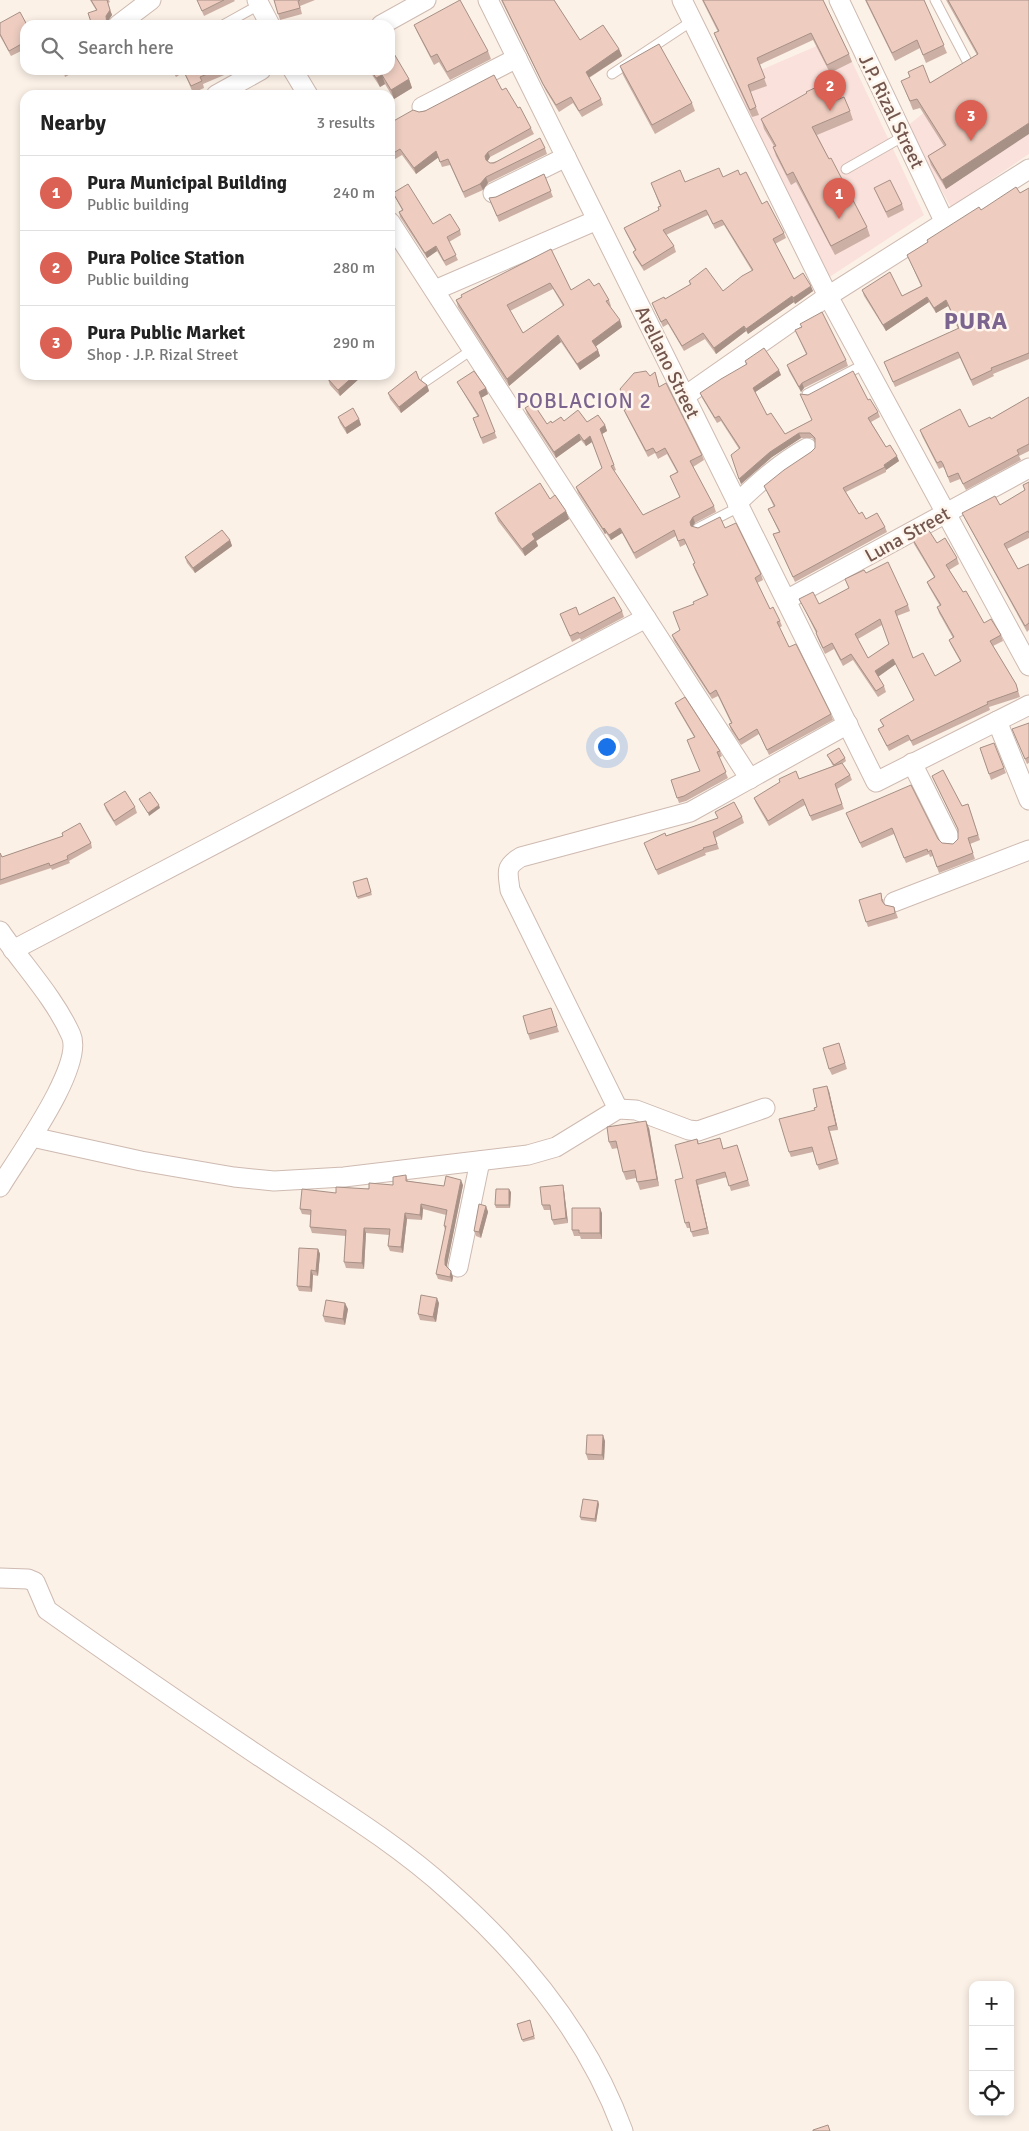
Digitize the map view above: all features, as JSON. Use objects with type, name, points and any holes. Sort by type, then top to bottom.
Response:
[{"type":"street","points":[[390,20],[426,0]]},
{"type":"street","name":"Arellano Street","points":[[488,0],[517,58],[549,134],[566,157],[876,782],[912,763]]},
{"type":"street","points":[[682,0],[828,296],[1029,666]]},
{"type":"street","name":"J.P. Rizal Street","points":[[839,0],[945,222]]},
{"type":"street","points":[[123,20],[143,1]]},
{"type":"street","points":[[258,3],[267,20]]},
{"type":"street","points":[[422,107],[517,58]]},
{"type":"street","points":[[225,90],[252,75]]},
{"type":"street","points":[[298,75],[306,90]]},
{"type":"street","points":[[493,193],[566,157]]},
{"type":"street","points":[[685,396],[828,296],[945,222],[1027,175]]},
{"type":"street","points":[[435,290],[597,220]]},
{"type":"street","points":[[395,230],[750,779]]},
{"type":"street","points":[[738,505],[769,473],[790,457],[807,448]]},
{"type":"street","name":"Luna Street","points":[[786,600],[1029,468]]},
{"type":"street","points":[[13,950],[646,618]]},
{"type":"street","points":[[950,839],[912,763],[1029,705]]},
{"type":"street","points":[[997,721],[1029,800]]},
{"type":"street","points":[[618,1109],[510,890],[507,869],[511,862],[520,857],[690,812],[848,724]]},
{"type":"street","points":[[894,902],[1029,850]]},
{"type":"street","points":[[0,931],[62,1019],[72,1036],[74,1050],[61,1087],[0,1187]]},
{"type":"street","points":[[32,1137],[141,1161],[234,1177],[274,1180],[344,1177],[528,1155],[556,1147],[618,1109],[636,1110],[689,1130],[698,1131],[765,1108]]},
{"type":"street","points":[[458,1267],[480,1161]]},
{"type":"street","points":[[0,1578],[28,1579],[35,1582],[47,1610],[356,1821],[407,1857],[450,1892],[524,1966],[568,2025],[595,2067],[613,2104],[623,2131]]},
{"type":"lane","points":[[935,0],[968,64]]},
{"type":"lane","points":[[231,20],[258,3]]},
{"type":"lane","points":[[612,74],[692,21]]},
{"type":"lane","points":[[846,169],[904,136]]},
{"type":"lane","points":[[426,381],[473,349]]},
{"type":"lane","points":[[807,394],[865,364]]},
{"type":"lane","points":[[698,528],[738,505]]},
{"type":"shaded area","points":[[840,36],[924,215],[828,278],[728,84]]},
{"type":"shaded area","points":[[1029,51],[1029,154],[951,207],[906,127],[941,99]]},
{"type":"building","points":[[91,0],[107,0],[110,10],[106,16],[106,20],[90,20],[88,13],[97,10]]},
{"type":"building","points":[[197,0],[224,0],[202,11]]},
{"type":"building","points":[[274,0],[300,0],[298,1],[300,8],[278,14]]},
{"type":"building","points":[[460,0],[488,51],[447,72],[437,54],[431,57],[414,25]]},
{"type":"building","points":[[502,0],[554,0],[580,40],[603,25],[619,49],[586,72],[601,99],[579,111],[571,97],[556,105],[543,84]]},
{"type":"building","points":[[703,0],[823,0],[849,54],[827,65],[811,33],[757,58],[765,78],[748,85],[756,107],[750,110],[714,33],[719,31]]},
{"type":"building","points":[[866,0],[924,0],[944,45],[923,55],[917,40],[892,53]]},
{"type":"building","points":[[948,0],[1029,0],[1029,123],[942,180],[928,156],[946,145],[917,99],[910,101],[901,81],[910,77],[908,72],[923,65],[930,83],[978,54]]},
{"type":"building","points":[[20,12],[24,20],[20,20],[20,45],[9,51],[0,34],[0,23]]},
{"type":"building","points":[[659,44],[692,103],[652,125],[620,66]]},
{"type":"building","points":[[395,55],[409,79],[391,90],[382,75],[395,75]]},
{"type":"building","points":[[186,75],[205,75],[200,77],[202,81],[191,86]]},
{"type":"building","points":[[494,75],[502,90],[506,88],[518,108],[520,107],[531,128],[488,152],[485,156],[486,160],[494,163],[540,138],[545,148],[486,177],[480,184],[463,192],[448,159],[440,162],[436,151],[414,168],[400,149],[395,152],[395,120],[413,110],[425,111]]},
{"type":"building","points":[[819,86],[827,104],[844,97],[850,111],[812,127],[829,159],[831,158],[867,227],[831,246],[793,172],[787,175],[773,147],[776,146],[761,119]]},
{"type":"building","points":[[719,168],[723,177],[738,170],[740,175],[746,172],[762,204],[767,201],[784,233],[773,239],[794,279],[803,273],[811,286],[793,298],[792,296],[746,329],[744,326],[714,348],[703,333],[682,346],[666,319],[661,322],[652,303],[664,297],[665,299],[691,284],[689,281],[706,268],[723,291],[753,270],[722,220],[713,224],[706,210],[663,230],[674,246],[642,266],[633,252],[636,250],[624,228],[659,210],[658,207],[661,206],[651,183],[680,170],[685,182]]},
{"type":"building","points":[[544,174],[551,191],[497,216],[489,198],[496,197]]},
{"type":"building","points":[[890,180],[902,204],[886,212],[874,188]]},
{"type":"building","points":[[408,184],[433,224],[450,214],[460,230],[447,237],[456,255],[444,261],[436,246],[425,253],[399,212],[403,210],[395,196],[395,192]]},
{"type":"building","points":[[1016,187],[1020,193],[1029,188],[1029,353],[991,368],[992,370],[971,380],[958,352],[893,382],[884,362],[959,328],[946,300],[934,308],[927,297],[883,325],[862,290],[890,272],[902,296],[922,286],[907,255],[979,207],[981,210]]},
{"type":"building","points":[[551,249],[571,290],[589,279],[594,286],[599,283],[609,300],[606,301],[620,320],[592,341],[598,350],[577,364],[558,335],[507,379],[456,300],[462,297],[461,295]],"holes":[[[550,283],[564,305],[523,333],[507,305]]]},
{"type":"building","points":[[822,312],[846,360],[802,383],[799,387],[787,365],[807,354],[795,330],[802,327],[800,324]]},
{"type":"building","points":[[764,348],[779,370],[753,388],[767,415],[771,413],[785,434],[812,420],[800,394],[808,395],[853,371],[868,400],[870,399],[878,412],[868,418],[886,447],[890,445],[897,456],[884,465],[885,467],[843,488],[859,514],[862,512],[866,519],[877,513],[885,527],[793,577],[773,534],[780,532],[768,509],[775,506],[764,486],[811,452],[815,448],[815,438],[810,433],[799,433],[770,452],[739,479],[731,455],[740,448],[719,416],[715,418],[700,393],[747,364],[745,361]]},
{"type":"building","points":[[416,371],[419,379],[427,385],[399,407],[388,393]]},
{"type":"building","points":[[474,371],[486,388],[479,392],[495,432],[481,438],[473,418],[479,416],[457,382]]},
{"type":"building","points":[[646,371],[650,376],[655,372],[659,387],[666,383],[702,455],[690,461],[714,506],[693,517],[690,522],[691,526],[698,528],[720,517],[725,528],[736,523],[761,574],[755,578],[770,609],[773,607],[780,621],[777,622],[789,647],[796,644],[831,714],[767,750],[757,729],[739,740],[729,724],[732,723],[716,690],[710,694],[672,635],[680,630],[673,612],[694,604],[693,602],[708,595],[693,564],[695,563],[684,539],[678,541],[674,530],[634,553],[620,528],[609,535],[603,529],[576,487],[602,468],[590,436],[584,441],[579,434],[554,452],[525,408],[533,403],[547,424],[561,417],[564,421],[578,410],[587,422],[598,415],[605,425],[600,429],[614,465],[611,466],[643,515],[680,497],[670,476],[678,472],[665,448],[656,453],[653,448],[646,451],[624,410],[629,407],[620,389],[634,373]]},
{"type":"building","points":[[329,380],[349,380],[338,390]]},
{"type":"building","points":[[1029,397],[1029,444],[1017,450],[1019,454],[963,484],[958,473],[948,477],[943,464],[941,461],[937,463],[920,430],[960,409],[969,427],[990,417],[991,419]]},
{"type":"building","points":[[353,408],[359,419],[345,428],[338,417]]},
{"type":"building","points":[[1029,482],[1029,533],[1028,531],[1004,544],[1018,569],[1029,564],[1029,623],[1025,626],[962,513],[995,496],[1000,505],[1025,490],[1023,485]]},
{"type":"building","points":[[540,483],[550,499],[555,495],[566,511],[532,534],[535,539],[522,549],[495,513]]},
{"type":"building","points":[[928,529],[937,543],[945,538],[957,558],[946,565],[963,592],[966,591],[984,623],[991,619],[1001,635],[990,641],[1016,684],[1018,691],[987,702],[988,704],[911,741],[908,735],[887,746],[878,729],[884,726],[880,720],[914,700],[893,659],[875,671],[884,686],[876,691],[851,654],[841,660],[832,643],[823,648],[817,632],[799,599],[813,592],[819,604],[849,588],[845,579],[864,570],[866,573],[888,562],[908,605],[895,611],[913,658],[923,653],[935,676],[961,661],[949,640],[954,637],[937,607],[941,605],[927,582],[935,577],[912,538]],"holes":[[[880,619],[889,644],[868,658],[855,634]]]},
{"type":"building","points":[[222,530],[230,540],[193,568],[185,557]]},
{"type":"building","points":[[614,597],[622,611],[579,634],[578,632],[570,636],[560,614],[576,607],[579,615]]},
{"type":"building","points":[[685,697],[720,751],[717,752],[726,772],[684,796],[677,798],[671,780],[700,771],[687,740],[695,737],[675,703]]},
{"type":"building","points":[[1029,723],[1029,757],[1025,759],[1012,729]]},
{"type":"building","points":[[994,743],[1004,768],[989,774],[980,748]]},
{"type":"building","points":[[839,748],[845,758],[834,765],[827,755]]},
{"type":"building","points":[[842,763],[850,775],[835,784],[842,804],[810,816],[803,799],[768,821],[754,798],[780,782],[779,779],[796,771],[799,779]]},
{"type":"building","points":[[943,770],[962,806],[968,804],[978,835],[968,838],[973,853],[937,867],[931,850],[928,852],[927,849],[904,858],[892,828],[860,843],[846,813],[911,785],[938,839],[942,843],[953,844],[958,839],[958,829],[932,776]]},
{"type":"building","points":[[125,791],[135,807],[114,821],[104,804]]},
{"type":"building","points":[[150,792],[159,805],[148,813],[139,799]]},
{"type":"building","points":[[734,802],[742,817],[713,832],[717,844],[703,848],[656,870],[644,843],[665,833],[666,836],[718,818],[715,812]]},
{"type":"building","points":[[80,823],[91,843],[67,856],[68,859],[50,866],[49,863],[0,880],[0,853],[2,857],[63,836],[62,833]]},
{"type":"building","points":[[367,878],[371,892],[357,897],[353,882]]},
{"type":"building","points":[[881,893],[882,901],[885,905],[894,907],[895,913],[866,922],[859,900]]},
{"type":"building","points":[[551,1008],[557,1026],[528,1034],[523,1016]]},
{"type":"building","points":[[839,1043],[845,1063],[829,1069],[823,1048]]},
{"type":"building","points":[[827,1086],[836,1125],[828,1127],[837,1159],[817,1165],[812,1147],[789,1152],[779,1119],[815,1110],[814,1108],[817,1107],[813,1089]]},
{"type":"building","points":[[646,1121],[657,1179],[637,1182],[635,1170],[623,1172],[616,1141],[609,1142],[607,1127]]},
{"type":"building","points":[[720,1138],[723,1149],[737,1145],[748,1180],[729,1186],[725,1172],[696,1180],[707,1228],[691,1232],[689,1222],[685,1223],[675,1180],[683,1178],[675,1145],[697,1139],[698,1144]]},
{"type":"building","points":[[406,1175],[406,1181],[444,1186],[446,1176],[461,1180],[445,1259],[445,1265],[451,1271],[450,1277],[436,1274],[446,1226],[444,1226],[447,1210],[421,1204],[420,1215],[405,1213],[401,1247],[388,1246],[390,1229],[364,1228],[362,1263],[344,1262],[346,1230],[310,1227],[311,1210],[300,1209],[302,1189],[336,1193],[336,1187],[369,1189],[369,1183],[393,1185],[393,1177]]},
{"type":"building","points":[[563,1185],[566,1218],[552,1220],[550,1205],[542,1205],[540,1187]]},
{"type":"building","points":[[496,1189],[509,1189],[509,1205],[495,1205]]},
{"type":"building","points":[[479,1204],[486,1206],[479,1232],[474,1231]]},
{"type":"building","points":[[572,1208],[600,1208],[600,1233],[579,1233],[579,1230],[572,1230]]},
{"type":"building","points":[[299,1248],[318,1249],[316,1271],[311,1270],[310,1287],[297,1286]]},
{"type":"building","points":[[421,1295],[437,1298],[433,1317],[418,1314]]},
{"type":"building","points":[[326,1300],[345,1303],[343,1319],[323,1316]]},
{"type":"building","points":[[587,1435],[603,1435],[602,1455],[586,1454]]},
{"type":"building","points":[[583,1499],[598,1501],[595,1519],[580,1517]]},
{"type":"building","points":[[530,2020],[534,2036],[522,2040],[517,2024]]},
{"type":"building","points":[[828,2125],[830,2131],[813,2131],[813,2130]]},
{"type":"place","name":"Pura Police Station","points":[[830,111]]},
{"type":"place","name":"Pura Public Market","points":[[971,141]]},
{"type":"place","name":"Pura Municipal Building","points":[[839,219]]},
{"type":"district","name":"PURA","points":[[976,321]]},
{"type":"district","name":"POBLACION 2","points":[[584,401]]}]
